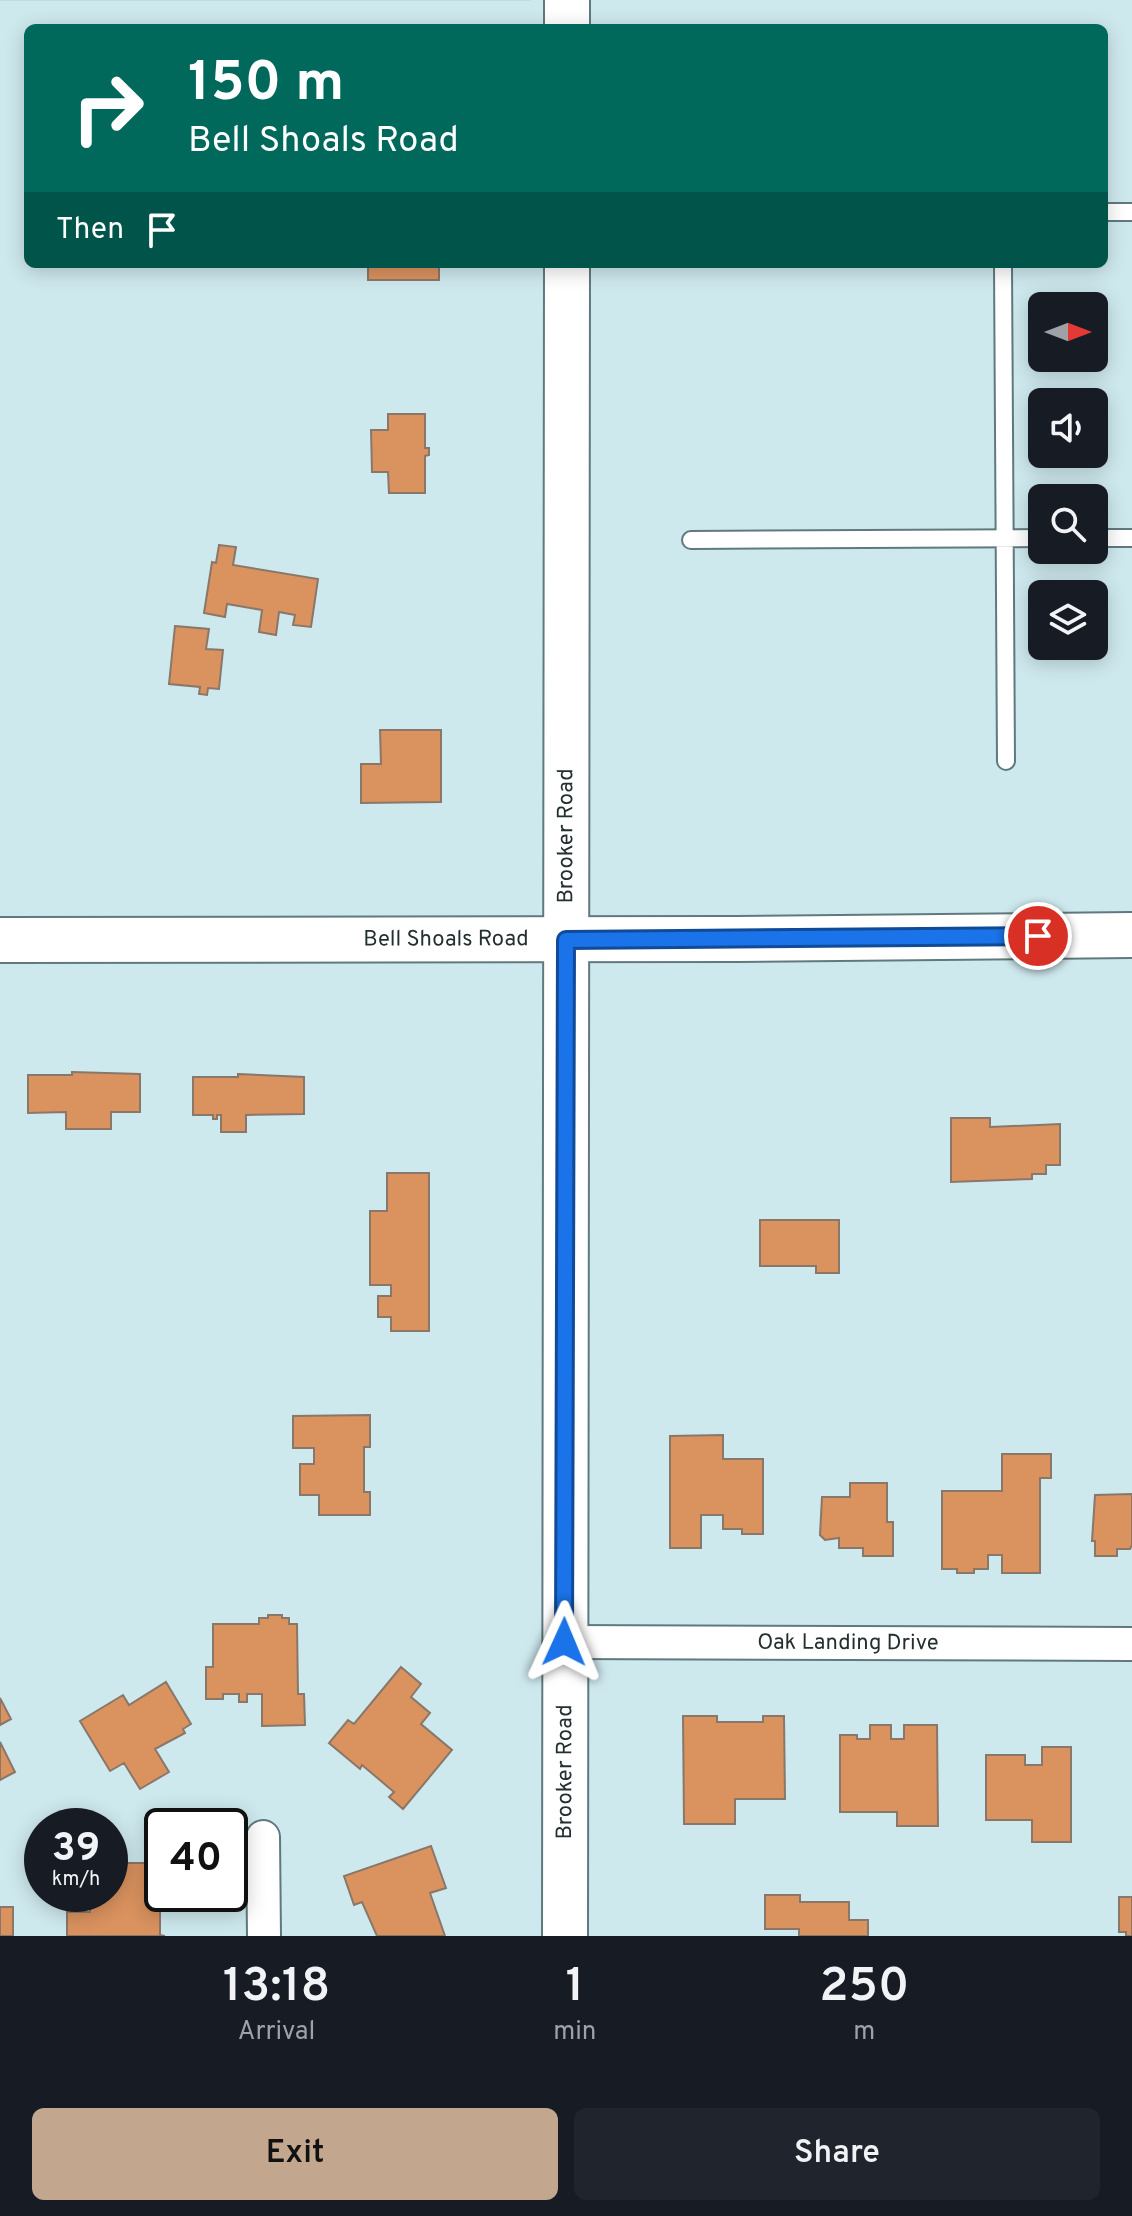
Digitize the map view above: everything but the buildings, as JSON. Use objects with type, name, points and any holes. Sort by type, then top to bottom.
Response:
[{"type":"street","points":[[567,0],[567,24]]},
{"type":"street","name":"Brooker Road","points":[[565,1936],[567,268]]},
{"type":"street","name":"Bell Shoals Road","points":[[0,940],[566,940],[1132,935]]},
{"type":"street","name":"Oak Landing Drive","points":[[564,1642],[1132,1644]]},
{"type":"street","points":[[263,1837],[264,1936]]},
{"type":"lane","points":[[1108,212],[1132,212]]},
{"type":"lane","points":[[1003,268],[1006,761]]},
{"type":"lane","points":[[691,540],[1028,538]]},
{"type":"lane","points":[[1108,538],[1132,538]]},
{"type":"shaded area","points":[[531,0],[531,1],[0,1]]},
{"type":"route","points":[[564,1642],[566,940],[1038,936]]}]
